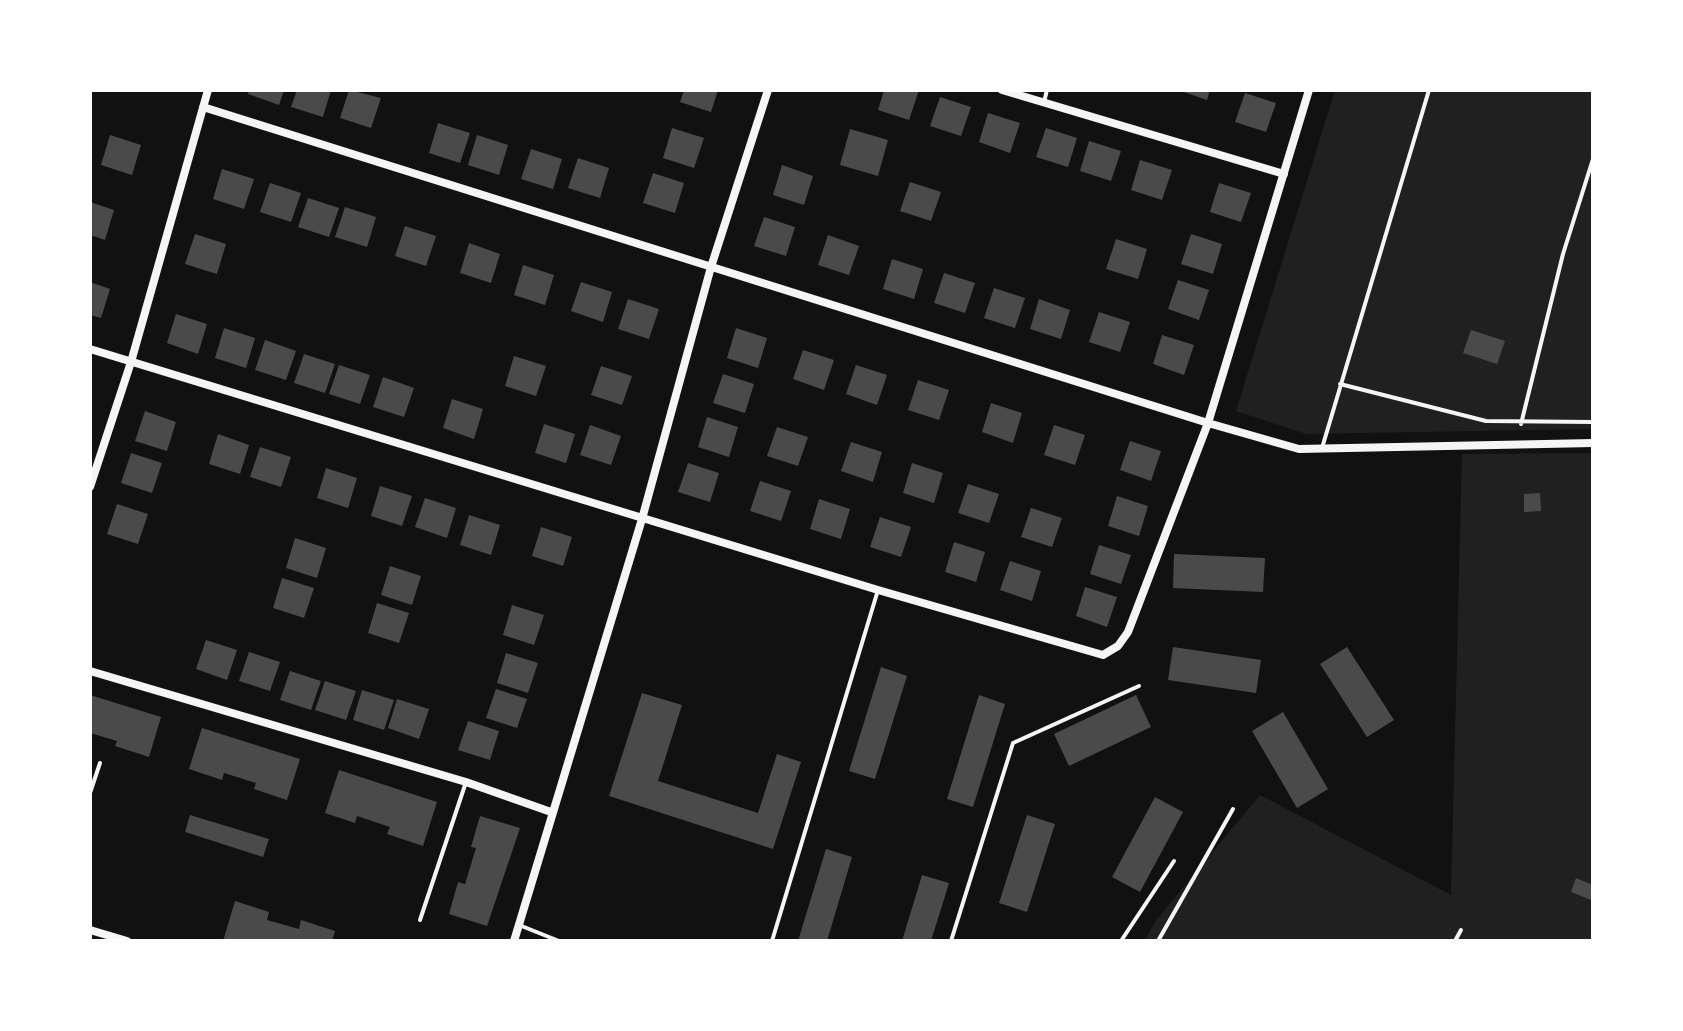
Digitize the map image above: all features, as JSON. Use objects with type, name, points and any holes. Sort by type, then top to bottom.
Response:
[{"type":"street","points":[[90,487],[131,362],[208,90]]},
{"type":"street","points":[[514,941],[642,519],[711,267],[768,90]]},
{"type":"street","points":[[1002,90],[1284,174]]},
{"type":"street","points":[[90,349],[642,519],[1103,655],[1118,646],[1128,632],[1208,423],[1309,90]]},
{"type":"street","points":[[203,107],[1299,449],[1593,443]]},
{"type":"street","points":[[90,671],[466,782],[551,812]]},
{"type":"street","points":[[90,930],[127,941]]},
{"type":"lane","points":[[1044,102],[1047,90]]},
{"type":"lane","points":[[1322,449],[1429,90]]},
{"type":"lane","points":[[1521,424],[1563,254],[1593,159]]},
{"type":"lane","points":[[1340,384],[1486,421],[1521,424],[1593,422]]},
{"type":"lane","points":[[772,941],[878,590]]},
{"type":"lane","points":[[951,941],[1013,743],[1139,686]]},
{"type":"lane","points":[[90,793],[100,763]]},
{"type":"lane","points":[[420,920],[466,782]]},
{"type":"lane","points":[[1158,941],[1233,809]]},
{"type":"lane","points":[[1121,941],[1174,861]]},
{"type":"lane","points":[[519,925],[559,941]]},
{"type":"lane","points":[[1455,941],[1461,930]]},
{"type":"shaded area","points":[[1335,90],[1593,90],[1593,429],[1306,434],[1236,411]]},
{"type":"shaded area","points":[[1593,453],[1593,941],[1144,941],[1157,919],[1260,795],[1451,895],[1462,454]]},
{"type":"building","points":[[249,90],[284,90],[279,105],[248,94]]},
{"type":"building","points":[[297,90],[331,90],[323,117],[291,107]]},
{"type":"building","points":[[349,90],[381,98],[371,128],[340,118]]},
{"type":"building","points":[[684,90],[718,90],[711,112],[680,102]]},
{"type":"building","points":[[884,90],[919,90],[909,120],[878,110]]},
{"type":"building","points":[[1178,90],[1210,90],[1207,100]]},
{"type":"building","points":[[1245,93],[1276,103],[1266,132],[1235,122]]},
{"type":"building","points":[[940,97],[971,107],[961,136],[930,126]]},
{"type":"building","points":[[988,113],[1020,123],[1010,153],[979,142]]},
{"type":"building","points":[[438,123],[470,133],[460,163],[429,153]]},
{"type":"building","points":[[672,128],[704,138],[694,168],[663,158]]},
{"type":"building","points":[[1046,128],[1077,138],[1068,167],[1036,157]]},
{"type":"building","points":[[850,129],[888,140],[878,176],[840,165]]},
{"type":"building","points":[[110,135],[141,145],[132,175],[101,165]]},
{"type":"building","points":[[477,135],[508,145],[499,175],[468,165]]},
{"type":"building","points":[[1089,141],[1121,151],[1111,181],[1080,171]]},
{"type":"building","points":[[531,149],[562,159],[553,189],[521,179]]},
{"type":"building","points":[[578,158],[609,168],[600,198],[568,188]]},
{"type":"building","points":[[1140,160],[1172,170],[1162,200],[1131,190]]},
{"type":"building","points":[[782,165],[813,176],[804,205],[773,195]]},
{"type":"building","points":[[222,169],[254,179],[244,209],[213,199]]},
{"type":"building","points":[[653,173],[684,183],[675,213],[643,203]]},
{"type":"building","points":[[910,182],[941,192],[931,221],[900,211]]},
{"type":"building","points":[[270,183],[301,193],[291,222],[260,212]]},
{"type":"building","points":[[1219,183],[1251,193],[1241,222],[1210,212]]},
{"type":"building","points":[[308,198],[339,208],[329,237],[298,227]]},
{"type":"building","points":[[90,202],[114,210],[105,240],[90,235]]},
{"type":"building","points":[[345,207],[376,217],[367,247],[335,237]]},
{"type":"building","points":[[764,217],[795,227],[786,256],[754,246]]},
{"type":"building","points":[[405,226],[436,236],[426,266],[395,256]]},
{"type":"building","points":[[195,234],[226,244],[217,274],[185,264]]},
{"type":"building","points":[[1191,234],[1222,244],[1213,274],[1181,264]]},
{"type":"building","points":[[828,235],[859,246],[849,275],[818,265]]},
{"type":"building","points":[[1116,239],[1147,249],[1138,279],[1106,269]]},
{"type":"building","points":[[469,243],[500,254],[491,283],[460,273]]},
{"type":"building","points":[[892,259],[923,269],[914,299],[883,289]]},
{"type":"building","points":[[523,265],[554,275],[545,305],[514,295]]},
{"type":"building","points":[[944,273],[975,283],[965,313],[934,303]]},
{"type":"building","points":[[1178,280],[1209,290],[1199,320],[1168,309]]},
{"type":"building","points":[[90,282],[110,289],[101,318],[90,315]]},
{"type":"building","points":[[581,282],[612,292],[603,322],[571,311]]},
{"type":"building","points":[[994,288],[1025,298],[1015,328],[984,318]]},
{"type":"building","points":[[628,299],[659,309],[649,339],[618,329]]},
{"type":"building","points":[[1039,299],[1070,310],[1061,339],[1030,329]]},
{"type":"building","points":[[1099,312],[1130,322],[1120,352],[1089,342]]},
{"type":"building","points":[[176,314],[207,324],[198,354],[167,343]]},
{"type":"building","points":[[224,328],[255,338],[246,368],[215,358]]},
{"type":"building","points":[[736,328],[767,338],[758,368],[727,358]]},
{"type":"building","points":[[1471,330],[1505,341],[1497,364],[1463,353]]},
{"type":"building","points":[[1162,335],[1194,345],[1184,375],[1153,364]]},
{"type":"building","points":[[265,340],[296,351],[286,380],[255,370]]},
{"type":"building","points":[[803,350],[834,360],[824,390],[793,379]]},
{"type":"building","points":[[304,354],[335,364],[325,393],[294,383]]},
{"type":"building","points":[[514,356],[546,366],[536,396],[505,386]]},
{"type":"building","points":[[339,365],[370,375],[360,404],[329,394]]},
{"type":"building","points":[[856,365],[887,375],[877,405],[846,394]]},
{"type":"building","points":[[601,366],[632,376],[622,405],[591,395]]},
{"type":"building","points":[[723,374],[754,384],[745,413],[713,403]]},
{"type":"building","points":[[383,377],[414,388],[404,417],[373,407]]},
{"type":"building","points":[[918,380],[949,390],[939,420],[908,410]]},
{"type":"building","points":[[452,399],[483,409],[474,439],[443,428]]},
{"type":"building","points":[[991,403],[1022,413],[1013,443],[982,432]]},
{"type":"building","points":[[145,411],[176,422],[167,451],[135,441]]},
{"type":"building","points":[[707,417],[738,427],[729,457],[698,447]]},
{"type":"building","points":[[544,424],[575,434],[566,463],[535,453]]},
{"type":"building","points":[[590,425],[621,436],[611,465],[580,455]]},
{"type":"building","points":[[1054,425],[1085,435],[1075,465],[1044,455]]},
{"type":"building","points":[[777,427],[808,437],[798,466],[767,456]]},
{"type":"building","points":[[218,434],[249,445],[240,474],[209,464]]},
{"type":"building","points":[[1130,441],[1161,451],[1151,481],[1120,470]]},
{"type":"building","points":[[851,442],[882,452],[873,482],[841,471]]},
{"type":"building","points":[[260,447],[291,457],[281,487],[250,477]]},
{"type":"building","points":[[131,453],[162,463],[152,493],[121,483]]},
{"type":"building","points":[[688,463],[719,473],[710,502],[678,492]]},
{"type":"building","points":[[912,463],[943,473],[934,503],[903,493]]},
{"type":"building","points":[[326,468],[357,478],[348,508],[317,498]]},
{"type":"building","points":[[760,481],[791,491],[781,521],[750,511]]},
{"type":"building","points":[[968,484],[999,494],[989,523],[958,513]]},
{"type":"building","points":[[380,486],[412,496],[402,526],[371,516]]},
{"type":"building","points":[[1540,493],[1541,511],[1524,512],[1524,494]]},
{"type":"building","points":[[1117,496],[1148,506],[1139,536],[1108,526]]},
{"type":"building","points":[[425,498],[456,508],[447,538],[415,527]]},
{"type":"building","points":[[819,499],[850,509],[841,539],[810,529]]},
{"type":"building","points":[[117,504],[148,514],[138,544],[107,534]]},
{"type":"building","points":[[1031,508],[1062,518],[1052,547],[1021,537]]},
{"type":"building","points":[[469,515],[500,525],[491,555],[460,545]]},
{"type":"building","points":[[880,517],[911,527],[901,557],[870,547]]},
{"type":"building","points":[[541,527],[572,537],[563,566],[532,556]]},
{"type":"building","points":[[295,538],[326,548],[317,578],[286,568]]},
{"type":"building","points":[[954,542],[985,552],[976,582],[945,572]]},
{"type":"building","points":[[1099,545],[1131,555],[1121,584],[1090,574]]},
{"type":"building","points":[[1174,554],[1265,558],[1263,592],[1173,588]]},
{"type":"building","points":[[1010,561],[1041,571],[1032,601],[1000,590]]},
{"type":"building","points":[[390,566],[421,576],[412,605],[381,595]]},
{"type":"building","points":[[282,578],[314,588],[304,618],[273,608]]},
{"type":"building","points":[[1085,587],[1117,597],[1107,627],[1076,616]]},
{"type":"building","points":[[377,603],[409,613],[399,643],[368,633]]},
{"type":"building","points":[[512,605],[544,615],[534,645],[503,635]]},
{"type":"building","points":[[206,640],[237,650],[227,680],[196,669]]},
{"type":"building","points":[[1173,647],[1261,660],[1256,693],[1168,680]]},
{"type":"building","points":[[1347,647],[1394,720],[1367,737],[1320,664]]},
{"type":"building","points":[[249,652],[280,662],[270,691],[239,681]]},
{"type":"building","points":[[506,653],[538,663],[528,693],[497,683]]},
{"type":"building","points":[[881,667],[907,676],[875,779],[849,771]]},
{"type":"building","points":[[290,671],[321,681],[311,710],[280,700]]},
{"type":"building","points":[[325,681],[356,691],[346,720],[315,710]]},
{"type":"building","points":[[496,689],[527,699],[517,728],[486,718]]},
{"type":"building","points":[[362,690],[394,700],[384,730],[353,720]]},
{"type":"building","points":[[642,693],[682,705],[658,781],[758,813],[777,754],[801,762],[773,849],[609,796]]},
{"type":"building","points":[[90,695],[161,717],[149,757],[115,746],[117,741],[90,733]]},
{"type":"building","points":[[979,695],[1005,704],[973,807],[947,799]]},
{"type":"building","points":[[1136,695],[1151,727],[1069,766],[1054,734]]},
{"type":"building","points":[[397,699],[429,709],[419,739],[388,728]]},
{"type":"building","points":[[1283,712],[1328,789],[1297,808],[1252,731]]},
{"type":"building","points":[[468,721],[499,731],[490,760],[458,750]]},
{"type":"building","points":[[202,728],[300,759],[287,800],[254,789],[256,783],[224,773],[222,780],[189,769]]},
{"type":"building","points":[[339,770],[437,802],[423,846],[387,834],[390,827],[357,816],[355,823],[325,813]]},
{"type":"building","points":[[1155,797],[1183,812],[1140,892],[1112,877]]},
{"type":"building","points":[[190,815],[269,839],[263,857],[185,832]]},
{"type":"building","points":[[1027,815],[1055,824],[1027,912],[999,903]]},
{"type":"building","points":[[480,816],[520,828],[487,926],[449,914],[458,882],[465,884],[476,848],[471,847]]},
{"type":"building","points":[[826,849],[852,857],[827,941],[798,941]]},
{"type":"building","points":[[922,875],[949,883],[931,941],[902,941]]},
{"type":"building","points":[[1576,878],[1593,885],[1591,900],[1571,892]]},
{"type":"building","points":[[235,901],[269,912],[267,920],[299,929],[301,920],[335,931],[332,941],[223,941]]}]
